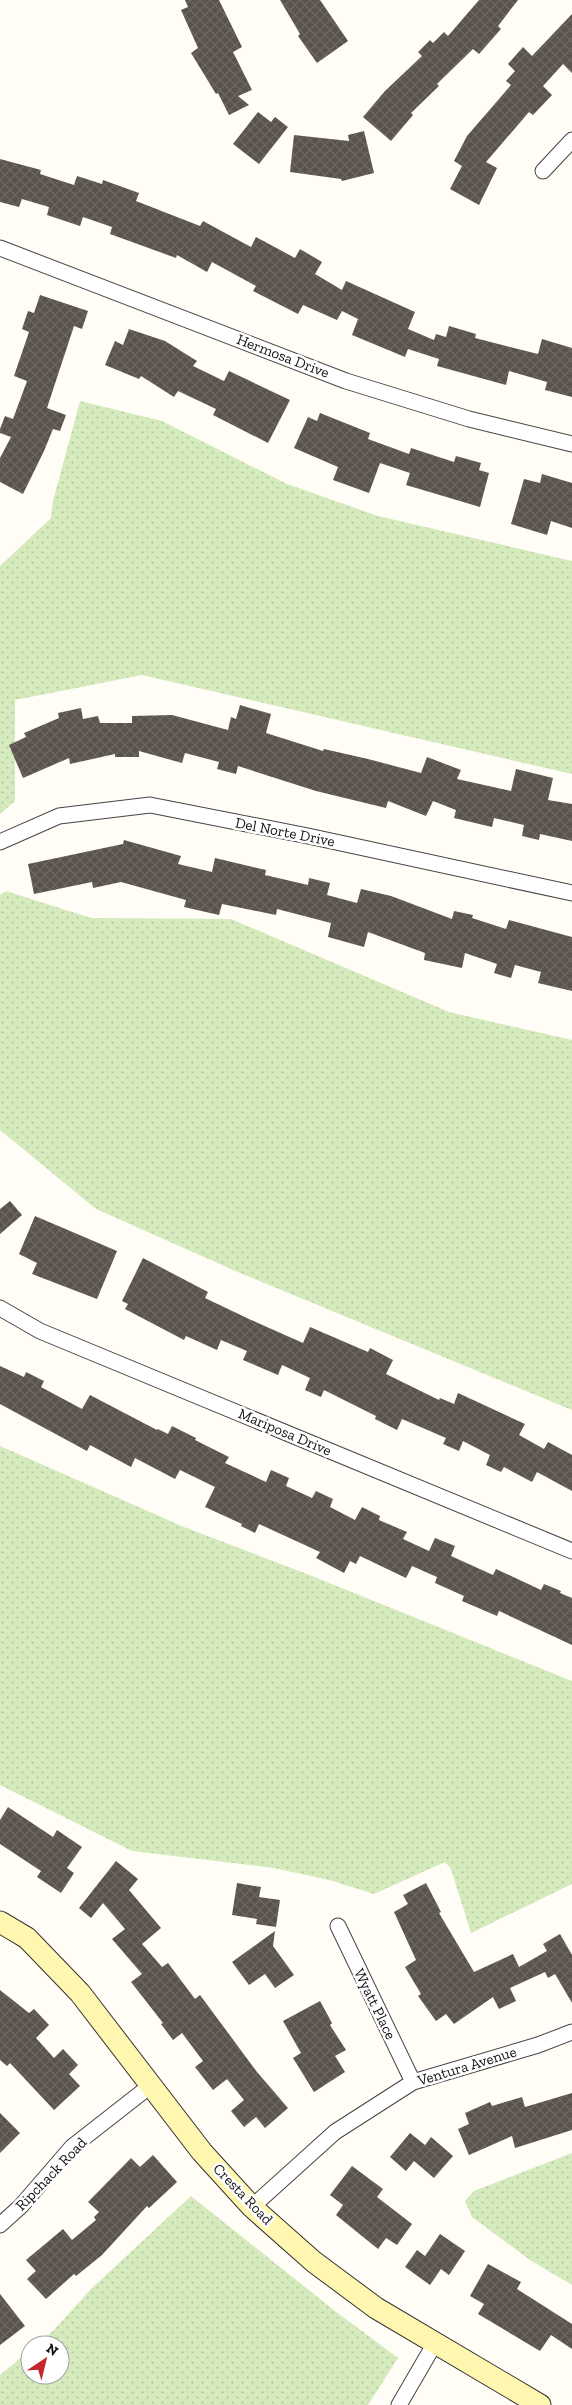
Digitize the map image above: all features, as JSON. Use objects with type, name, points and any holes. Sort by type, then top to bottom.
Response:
[{"type":"street","points":[[543,171],[572,140]]},
{"type":"street","name":"Hermosa Drive","points":[[0,248],[346,381],[469,419],[572,444]]},
{"type":"street","name":"Del Norte Drive","points":[[0,842],[59,816],[150,805],[308,836],[572,893]]},
{"type":"street","name":"Mariposa Drive","points":[[0,1308],[40,1331],[572,1552]]},
{"type":"street","name":"Cresta Road","points":[[0,1922],[26,1938],[80,1993],[202,2152],[252,2207],[314,2262],[376,2308],[540,2405]]},
{"type":"street","name":"Wyatt Place","points":[[338,1926],[413,2082]]},
{"type":"street","name":"Ventura Avenue","points":[[252,2207],[336,2132],[413,2082],[538,2045],[572,2032]]},
{"type":"street","name":"Ripchack Road","points":[[0,2225],[21,2206],[72,2147],[150,2086]]},
{"type":"street","points":[[399,2405],[435,2343]]},
{"type":"green space","points":[[80,401],[162,421],[287,484],[378,516],[572,561],[572,774],[142,675],[15,700],[15,801],[0,814],[0,566],[51,518],[53,501]]},
{"type":"green space","points":[[6,891],[91,918],[231,919],[449,1012],[572,1040],[572,1410],[240,1273],[96,1209],[0,1130],[0,895]]},
{"type":"green space","points":[[0,1446],[184,1527],[312,1576],[572,1681],[572,1884],[471,1933],[451,1869],[445,1862],[374,1894],[329,1880],[274,1868],[132,1851],[0,1785]]},
{"type":"green space","points":[[572,2153],[572,2285],[530,2260],[472,2217],[465,2201],[474,2191]]},
{"type":"green space","points":[[191,2196],[335,2311],[398,2358],[368,2405],[0,2405],[0,2375],[20,2358],[20,2385],[70,2385],[70,2335],[48,2335],[91,2289]]},
{"type":"building","points":[[185,0],[219,0],[242,47],[233,52],[252,90],[238,96],[249,105],[229,115],[218,93],[216,94],[191,53],[198,48],[181,10],[188,7]]},
{"type":"building","points":[[280,0],[320,0],[348,41],[317,63],[298,36],[300,34]]},
{"type":"building","points":[[479,0],[518,0],[498,26],[501,29],[479,54],[473,49],[437,84],[439,86],[411,113],[413,115],[391,141],[363,117],[385,91],[422,56],[418,52],[430,40],[433,43],[444,32],[448,36]]},
{"type":"building","points":[[572,14],[572,73],[563,64],[543,86],[552,95],[533,115],[529,112],[486,162],[497,168],[479,205],[450,189],[462,166],[454,161],[467,136],[511,85],[506,81],[515,71],[508,64],[523,47],[532,56]]},
{"type":"building","points":[[258,112],[271,122],[275,117],[288,127],[259,164],[233,144]]},
{"type":"building","points":[[364,131],[374,173],[342,181],[341,179],[290,172],[294,135],[349,141],[348,135]]},
{"type":"building","points":[[0,159],[41,170],[40,174],[74,185],[77,176],[102,184],[103,180],[139,193],[136,201],[200,226],[203,221],[251,247],[256,237],[295,258],[300,249],[322,262],[315,274],[342,290],[346,281],[415,312],[408,329],[434,340],[436,334],[446,337],[449,326],[476,334],[475,338],[538,354],[542,339],[572,348],[572,397],[545,390],[547,382],[509,371],[506,385],[437,366],[439,359],[408,349],[405,357],[352,335],[358,319],[342,311],[337,320],[303,305],[298,314],[253,291],[256,286],[212,262],[207,272],[177,255],[176,258],[110,234],[112,227],[83,217],[80,226],[47,215],[49,207],[22,199],[19,207],[0,202]]},
{"type":"building","points":[[40,295],[88,311],[82,329],[74,326],[47,408],[66,415],[60,431],[53,429],[23,494],[0,482],[0,458],[11,437],[0,433],[0,429],[5,416],[13,419],[27,381],[14,376],[29,332],[22,329],[28,311],[34,313]]},
{"type":"building","points":[[129,329],[165,341],[197,361],[193,366],[224,381],[229,371],[290,400],[268,443],[213,415],[216,409],[178,391],[174,397],[141,376],[139,379],[105,365],[115,341],[123,345]]},
{"type":"building","points":[[320,413],[370,433],[368,439],[409,454],[411,448],[454,462],[456,456],[481,463],[479,470],[489,473],[480,507],[406,485],[410,473],[380,463],[369,493],[333,480],[338,467],[294,448],[308,417],[317,421]]},
{"type":"building","points":[[542,474],[572,483],[572,528],[551,521],[547,535],[511,524],[524,479],[540,483]]},
{"type":"building","points":[[240,705],[271,714],[266,733],[323,751],[324,749],[421,773],[427,757],[461,770],[457,779],[511,791],[516,769],[553,778],[548,800],[572,804],[572,841],[540,834],[539,840],[522,836],[524,825],[494,818],[492,827],[454,818],[456,810],[433,801],[426,816],[388,801],[386,808],[316,791],[238,766],[236,774],[217,769],[219,762],[185,753],[182,763],[139,751],[139,757],[115,757],[115,754],[70,764],[69,758],[23,778],[9,745],[26,737],[24,733],[59,718],[58,713],[81,708],[83,719],[98,716],[100,723],[132,723],[132,716],[172,715],[228,730],[231,717],[236,719]]},
{"type":"building","points":[[124,840],[181,856],[178,864],[212,872],[215,858],[266,870],[265,875],[308,885],[309,878],[330,883],[327,895],[357,903],[361,889],[391,896],[452,919],[454,911],[473,915],[472,918],[506,929],[509,920],[572,937],[572,991],[538,983],[541,972],[515,965],[511,978],[494,973],[497,964],[465,953],[462,968],[424,960],[425,953],[368,932],[364,947],[328,937],[331,923],[277,909],[276,915],[222,904],[219,915],[184,907],[186,900],[121,882],[93,888],[92,882],[34,894],[28,864],[123,844]]},
{"type":"building","points":[[10,1201],[22,1215],[0,1234],[0,1209]]},
{"type":"building","points":[[35,1216],[117,1251],[97,1299],[32,1274],[37,1263],[19,1254]]},
{"type":"building","points":[[143,1258],[208,1292],[205,1298],[303,1343],[310,1327],[368,1352],[370,1348],[393,1360],[386,1374],[439,1400],[440,1398],[454,1404],[458,1393],[525,1424],[519,1435],[544,1449],[548,1442],[572,1455],[572,1491],[537,1472],[532,1482],[504,1467],[501,1472],[486,1465],[490,1455],[463,1441],[459,1451],[443,1444],[446,1438],[402,1419],[397,1430],[375,1419],[376,1416],[324,1390],[321,1397],[305,1390],[310,1378],[282,1365],[278,1375],[243,1360],[247,1351],[221,1340],[217,1350],[186,1336],[184,1340],[125,1309],[128,1304],[122,1301]]},
{"type":"building","points":[[0,1366],[24,1377],[26,1372],[44,1381],[41,1387],[82,1409],[90,1395],[157,1430],[168,1434],[172,1426],[229,1457],[225,1463],[266,1482],[271,1470],[289,1478],[286,1486],[312,1498],[316,1491],[333,1499],[330,1507],[355,1520],[362,1507],[380,1516],[379,1520],[407,1532],[403,1539],[429,1551],[435,1538],[455,1546],[451,1556],[493,1575],[496,1569],[541,1590],[544,1584],[561,1591],[560,1593],[572,1598],[572,1645],[499,1611],[497,1616],[462,1601],[464,1596],[435,1583],[437,1577],[412,1566],[406,1578],[360,1556],[356,1564],[350,1561],[344,1573],[316,1558],[320,1552],[259,1524],[255,1533],[241,1526],[242,1524],[205,1507],[215,1487],[180,1470],[175,1479],[135,1458],[131,1467],[90,1445],[87,1451],[0,1404]]},
{"type":"building","points":[[8,1807],[53,1837],[57,1830],[82,1847],[67,1868],[74,1873],[61,1893],[37,1877],[41,1871],[0,1844],[0,1820]]},
{"type":"building","points":[[116,1861],[138,1879],[129,1890],[161,1928],[142,1944],[162,1967],[168,1963],[195,1999],[200,1995],[257,2072],[288,2108],[265,2128],[256,2117],[244,2127],[231,2111],[244,2100],[227,2079],[213,2090],[195,2067],[203,2061],[182,2033],[173,2040],[161,2024],[163,2023],[131,1982],[142,1974],[112,1939],[125,1929],[103,1903],[91,1918],[79,1908]]},
{"type":"building","points":[[237,1883],[261,1887],[259,1897],[280,1900],[276,1927],[256,1924],[257,1919],[232,1915]]},
{"type":"building","points":[[426,1883],[441,1912],[439,1913],[474,1972],[513,1954],[519,1967],[547,1951],[543,1944],[560,1934],[572,1955],[572,2003],[555,1974],[548,1978],[545,1972],[510,1988],[516,2001],[499,2009],[493,1997],[454,2024],[446,2014],[436,2021],[418,1996],[421,1994],[405,1967],[416,1960],[394,1912],[408,1904],[403,1895]]},
{"type":"building","points":[[275,1931],[273,1946],[294,1975],[275,1988],[265,1974],[249,1985],[232,1962]]},
{"type":"building","points":[[0,1990],[29,2013],[34,2009],[49,2025],[36,2038],[54,2058],[63,2049],[78,2065],[69,2074],[80,2086],[54,2110],[10,2063],[7,2066],[0,2060]]},
{"type":"building","points":[[320,2001],[332,2023],[330,2025],[346,2050],[335,2056],[345,2072],[314,2092],[293,2058],[301,2053],[283,2021]]},
{"type":"building","points":[[572,2093],[572,2130],[515,2148],[512,2136],[469,2155],[458,2129],[469,2124],[465,2113],[490,2102],[492,2106],[522,2097],[525,2107]]},
{"type":"building","points":[[0,2113],[20,2133],[0,2153]]},
{"type":"building","points":[[410,2133],[425,2145],[431,2137],[453,2156],[434,2178],[414,2161],[406,2171],[390,2157]]},
{"type":"building","points":[[153,2155],[177,2182],[149,2208],[147,2206],[102,2255],[76,2276],[74,2274],[46,2299],[27,2279],[36,2271],[26,2260],[63,2229],[72,2240],[96,2220],[94,2217],[99,2212],[88,2202],[131,2158],[140,2167]]},
{"type":"building","points":[[352,2166],[383,2189],[377,2197],[412,2224],[397,2245],[386,2238],[378,2249],[336,2215],[343,2205],[330,2195]]},
{"type":"building","points":[[440,2234],[465,2251],[449,2275],[441,2269],[430,2285],[405,2267],[417,2250],[425,2256]]},
{"type":"building","points":[[488,2264],[521,2282],[517,2289],[572,2324],[572,2349],[551,2335],[540,2351],[478,2314],[484,2304],[470,2296]]},
{"type":"building","points":[[0,2294],[25,2326],[0,2345]]}]
